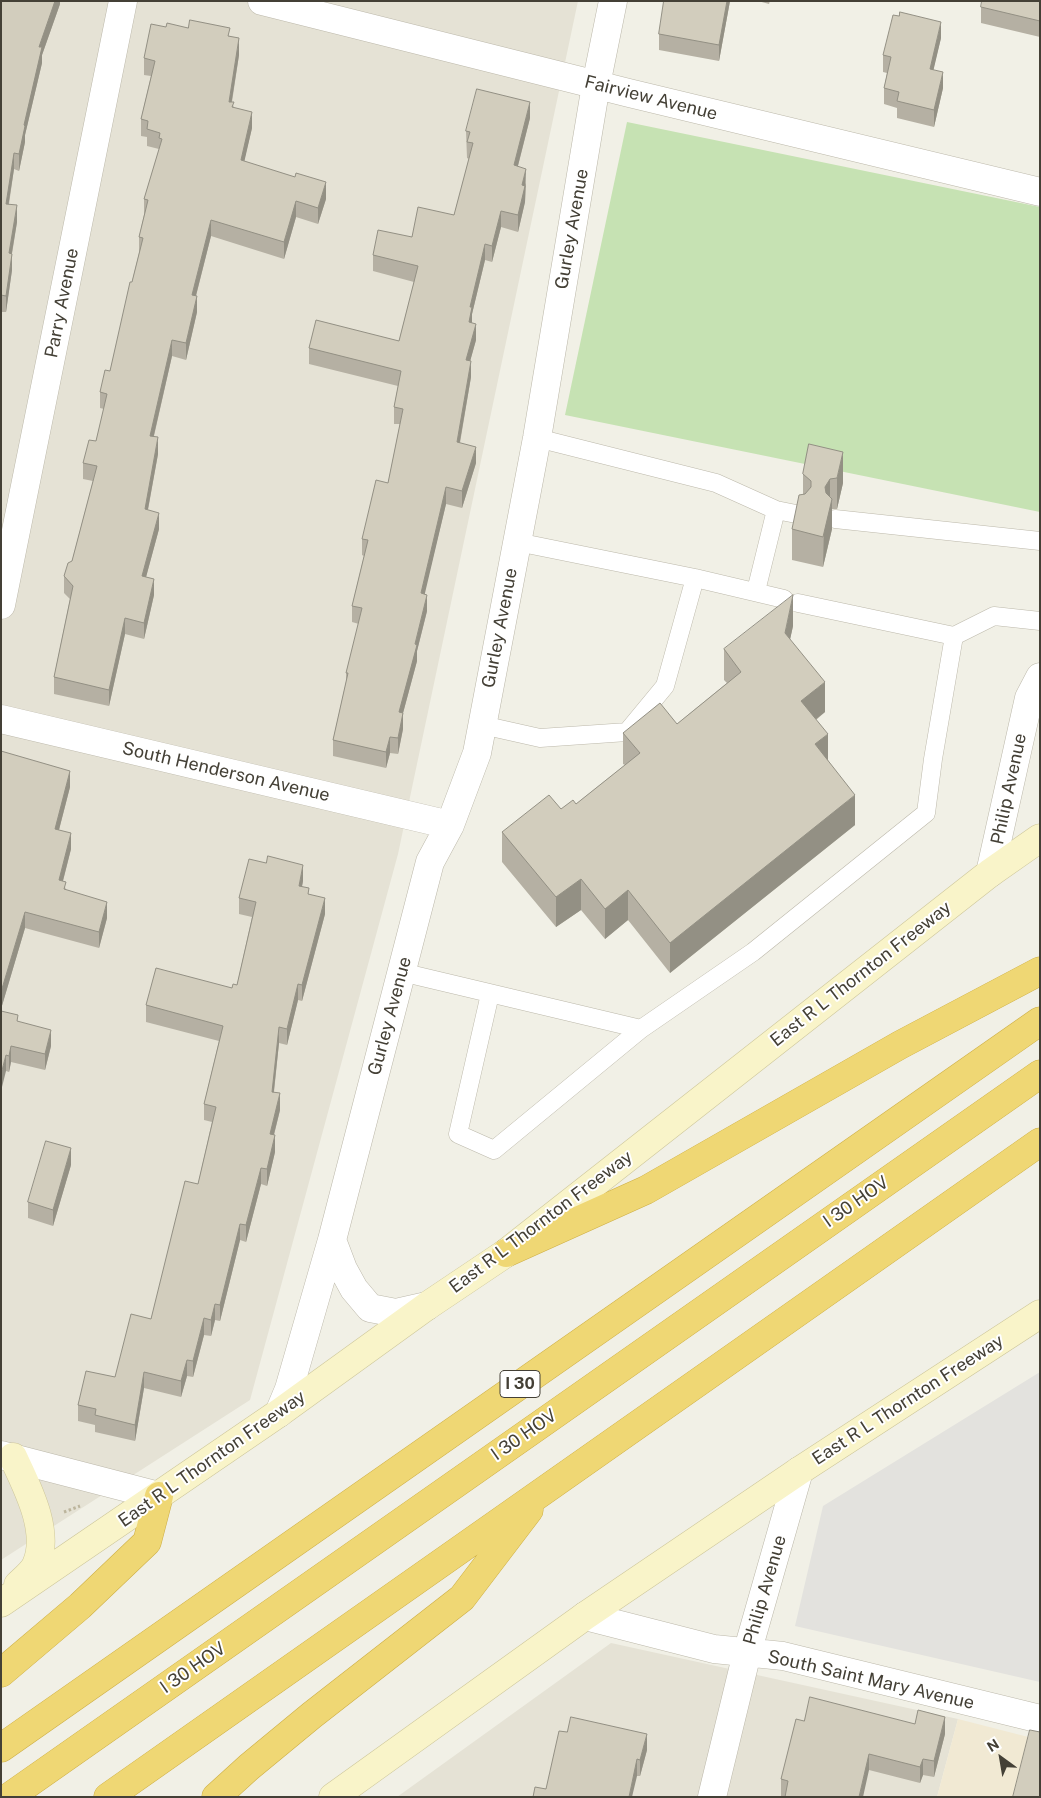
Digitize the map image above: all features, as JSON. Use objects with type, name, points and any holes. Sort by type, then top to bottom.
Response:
[{"type":"highway","points":[[506,1253],[646,1190],[900,1045],[1040,971]]},
{"type":"highway","name":"I 30","points":[[1,1748],[1040,1021]]},
{"type":"highway","name":"I 30 HOV","points":[[9,1797],[1040,1074]]},
{"type":"highway","name":"I 30 HOV","points":[[35,1797],[1040,1092]]},
{"type":"highway","points":[[108,1797],[1040,1142]]},
{"type":"highway","points":[[216,1797],[312,1715],[462,1598],[545,1489]]},
{"type":"highway","points":[[1,1673],[80,1606],[147,1542],[159,1496]]},
{"type":"main road","name":"East R L Thornton Freeway","points":[[1,1603],[279,1413],[427,1306],[506,1253],[990,873],[1040,838]]},
{"type":"main road","name":"East R L Thornton Freeway","points":[[334,1797],[585,1616],[799,1471],[1040,1314]]},
{"type":"main road","points":[[1,1603],[36,1566],[42,1541],[28,1490],[7,1456]]},
{"type":"street","name":"Parry Avenue","points":[[1,605],[123,1]]},
{"type":"street","name":"Fairview Avenue","points":[[262,1],[596,85],[1040,192]]},
{"type":"street","name":"Gurley Avenue","points":[[279,1413],[289,1389],[332,1240],[430,862],[450,825],[476,753],[537,438],[596,85],[613,1]]},
{"type":"street","name":"Philip Avenue","points":[[990,873],[1029,698],[1040,677]]},
{"type":"street","name":"South Henderson Avenue","points":[[1,719],[450,825]]},
{"type":"street","points":[[332,1240],[343,1269],[354,1289],[370,1308],[396,1313],[427,1306]]},
{"type":"street","points":[[7,1456],[159,1496]]},
{"type":"street","name":"Philip Avenue","points":[[712,1797],[747,1653],[799,1471]]},
{"type":"street","name":"South Saint Mary Avenue","points":[[585,1616],[714,1649],[784,1656],[1040,1719]]},
{"type":"lane","points":[[537,438],[716,483],[776,510],[801,515]]},
{"type":"lane","points":[[756,591],[776,510]]},
{"type":"lane","points":[[835,519],[1040,541]]},
{"type":"lane","points":[[517,542],[756,591],[791,601],[954,636],[994,616],[1040,621]]},
{"type":"lane","points":[[482,725],[540,738],[627,732],[664,686],[695,578]]},
{"type":"lane","points":[[490,994],[458,1134],[494,1150],[641,1029],[753,952],[926,813],[933,758],[954,636]]},
{"type":"lane","points":[[401,972],[641,1029]]},
{"type":"shaded area","points":[[1,1],[578,1],[398,854],[250,1400],[1,1560]]},
{"type":"shaded area","points":[[1040,1372],[1040,1682],[795,1626],[823,1506]]},
{"type":"shaded area","points":[[611,1643],[958,1719],[937,1797],[397,1797]]},
{"type":"shaded area","points":[[958,1719],[1040,1740],[1040,1797],[937,1797]]},
{"type":"green space","points":[[627,122],[1040,207],[1040,512],[565,415]]},
{"type":"building","points":[[1,1],[55,1],[39,47],[42,47],[19,154],[14,153],[6,204],[17,205],[9,253],[12,254],[6,296],[1,295]]},
{"type":"building","points":[[664,1],[727,1],[719,45],[659,34]]},
{"type":"building","points":[[982,1],[1040,1],[1040,21],[981,7]]},
{"type":"building","points":[[900,12],[941,22],[930,69],[943,72],[934,110],[897,101],[899,92],[884,88],[891,57],[883,55],[893,15],[899,16]]},
{"type":"building","points":[[190,20],[230,28],[228,36],[239,38],[229,102],[234,102],[232,107],[252,112],[241,160],[295,177],[296,173],[326,182],[318,208],[296,201],[284,242],[211,220],[192,295],[197,296],[186,343],[172,340],[150,436],[158,437],[145,509],[159,513],[142,576],[154,579],[144,623],[125,618],[109,690],[54,677],[73,586],[64,576],[68,563],[72,561],[97,466],[83,463],[89,440],[96,441],[107,394],[100,392],[105,370],[110,371],[130,282],[132,282],[143,238],[139,237],[148,200],[144,199],[162,139],[159,138],[160,133],[147,129],[148,121],[141,119],[155,61],[144,58],[151,24],[166,27],[167,23],[188,28]]},
{"type":"building","points":[[477,89],[530,102],[514,165],[526,169],[522,185],[525,186],[518,215],[501,211],[492,246],[485,244],[470,307],[472,307],[469,322],[476,324],[466,360],[471,361],[457,442],[476,447],[462,491],[446,487],[421,593],[427,595],[415,644],[417,645],[399,712],[403,713],[398,738],[390,737],[386,752],[333,740],[348,673],[346,673],[362,608],[352,606],[368,540],[362,539],[376,480],[388,483],[403,409],[394,407],[401,371],[309,348],[316,320],[399,341],[418,266],[373,255],[378,230],[412,237],[418,207],[454,215],[473,143],[467,142],[470,132],[466,131]]},
{"type":"building","points":[[809,444],[843,452],[837,478],[830,479],[825,487],[826,493],[832,499],[823,537],[792,529],[799,495],[805,494],[811,487],[811,481],[803,474]]},
{"type":"building","points":[[793,595],[785,633],[825,682],[801,701],[828,734],[815,744],[855,795],[670,943],[628,890],[605,909],[581,879],[556,897],[502,832],[549,795],[561,809],[573,800],[576,804],[640,753],[623,733],[660,703],[677,724],[741,672],[724,649]]},
{"type":"building","points":[[1,751],[70,771],[55,829],[71,833],[59,880],[66,882],[64,889],[107,902],[99,932],[25,912],[1,992]]},
{"type":"building","points":[[268,856],[303,865],[299,886],[309,888],[308,894],[325,898],[302,985],[298,984],[287,1029],[279,1027],[272,1092],[280,1093],[270,1134],[275,1135],[267,1169],[261,1168],[246,1225],[240,1224],[220,1305],[215,1304],[211,1320],[204,1318],[193,1361],[187,1360],[181,1381],[144,1372],[135,1425],[95,1415],[96,1409],[78,1405],[86,1371],[115,1377],[131,1314],[151,1319],[185,1181],[198,1184],[216,1107],[204,1104],[223,1026],[146,1005],[156,968],[232,988],[233,984],[237,985],[256,902],[239,898],[249,859],[266,863]]},
{"type":"building","points":[[1,1011],[18,1015],[17,1021],[51,1030],[45,1054],[11,1046],[9,1056],[6,1055],[1,1074]]},
{"type":"building","points":[[46,1141],[71,1148],[53,1210],[28,1202]]},
{"type":"building","points":[[810,1697],[915,1724],[918,1710],[945,1717],[934,1761],[923,1759],[920,1767],[869,1754],[859,1797],[785,1797],[788,1781],[781,1779],[796,1719],[804,1721]]},
{"type":"building","points":[[571,1717],[647,1734],[640,1760],[637,1759],[629,1797],[533,1797],[535,1787],[546,1789],[559,1731],[567,1732]]},
{"type":"building","points":[[1030,1730],[1040,1732],[1040,1797],[1013,1797]]}]
